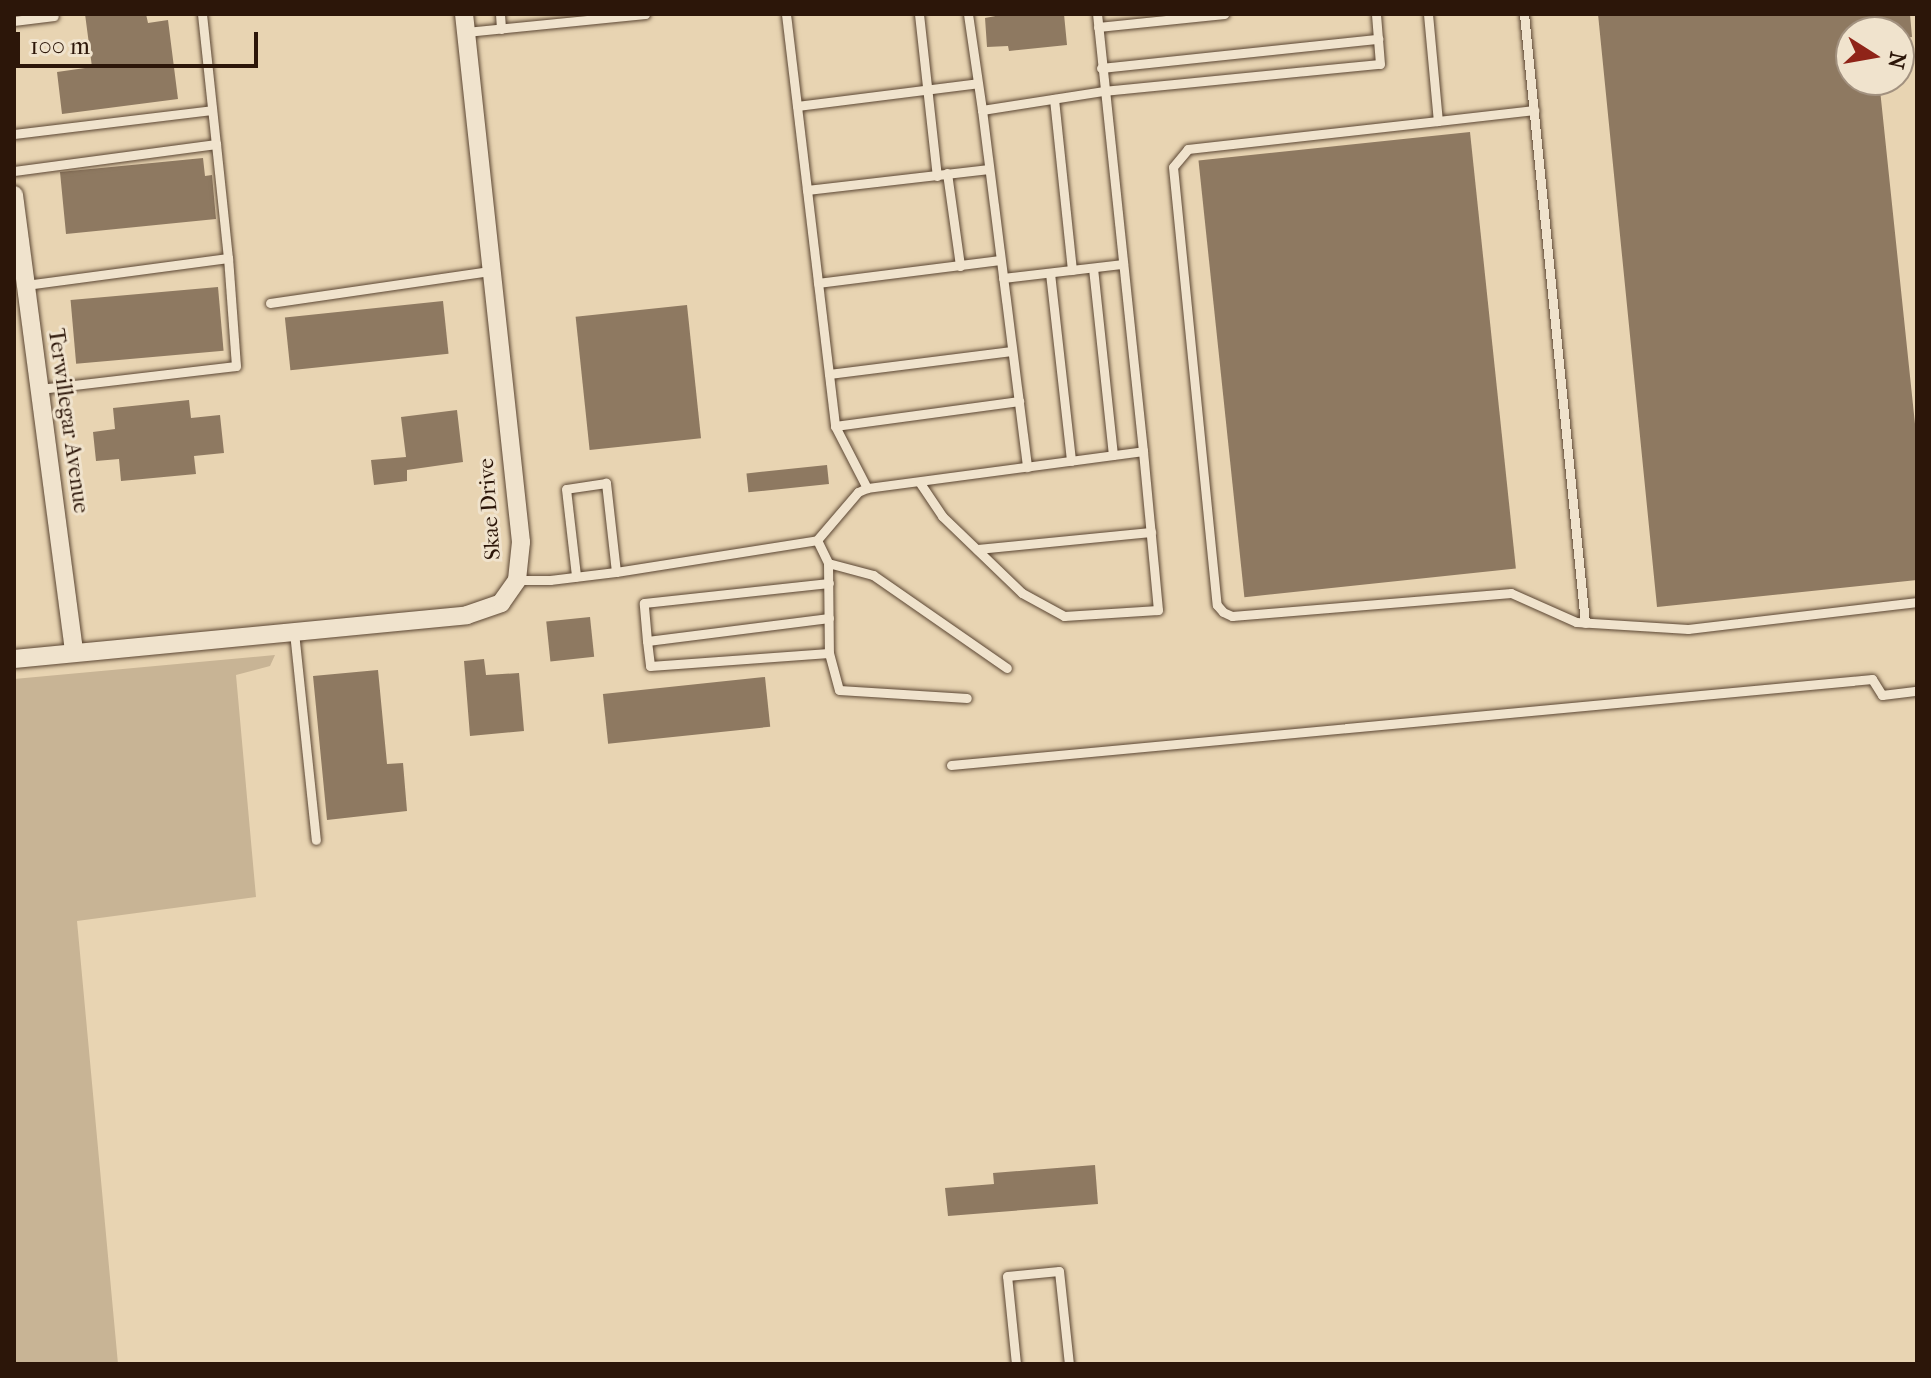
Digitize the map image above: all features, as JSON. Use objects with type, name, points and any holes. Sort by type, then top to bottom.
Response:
[{"type":"street","name":"Skae Drive","points":[[14,659],[486,611],[501,603],[517,580],[521,542],[465,23]]},
{"type":"street","name":"Terwillegar Avenue","points":[[14,195],[74,652]]},
{"type":"lane","points":[[40,389],[236,366],[228,258],[202,14]]},
{"type":"lane","points":[[500,14],[501,29]]},
{"type":"lane","points":[[465,23],[501,29],[645,14]]},
{"type":"lane","points":[[786,14],[835,426],[867,488]]},
{"type":"lane","points":[[919,14],[927,89],[960,266]]},
{"type":"lane","points":[[968,14],[1027,467]]},
{"type":"lane","points":[[920,483],[942,516],[1022,593],[1064,616],[1158,610],[1097,14]]},
{"type":"lane","points":[[1098,27],[1224,14]]},
{"type":"lane","points":[[982,110],[1103,91],[1380,64],[1376,14]]},
{"type":"lane","points":[[1428,14],[1438,121]]},
{"type":"lane","points":[[1524,14],[1585,623]]},
{"type":"lane","points":[[14,21],[54,16]]},
{"type":"lane","points":[[1101,68],[1378,39]]},
{"type":"lane","points":[[797,106],[978,83]]},
{"type":"lane","points":[[1054,99],[1072,270]]},
{"type":"lane","points":[[14,134],[212,110]]},
{"type":"lane","points":[[1534,110],[1188,149],[1173,167],[1217,605],[1232,616],[1511,593],[1585,623],[1688,629],[1917,602]]},
{"type":"lane","points":[[14,171],[216,144]]},
{"type":"lane","points":[[807,190],[989,169]]},
{"type":"lane","points":[[26,285],[228,258]]},
{"type":"lane","points":[[818,283],[1000,260]]},
{"type":"lane","points":[[1003,278],[1123,264]]},
{"type":"lane","points":[[1093,268],[1113,455]]},
{"type":"lane","points":[[270,303],[490,271]]},
{"type":"lane","points":[[1050,273],[1071,461]]},
{"type":"lane","points":[[829,374],[1012,351]]},
{"type":"lane","points":[[835,426],[1019,401]]},
{"type":"lane","points":[[517,580],[616,572],[817,540],[858,492],[867,488],[1143,451]]},
{"type":"lane","points":[[576,576],[566,489],[606,483],[616,572]]},
{"type":"lane","points":[[977,549],[1151,532]]},
{"type":"lane","points":[[817,540],[828,563],[829,653],[839,690],[967,698]]},
{"type":"lane","points":[[828,563],[873,575],[1007,668]]},
{"type":"lane","points":[[829,583],[644,603],[650,666],[829,653]]},
{"type":"lane","points":[[647,641],[829,618]]},
{"type":"lane","points":[[294,632],[316,840]]},
{"type":"lane","points":[[951,765],[1872,679],[1882,695],[1917,691]]},
{"type":"lane","points":[[1016,1364],[1007,1276],[1059,1271],[1069,1364]]},
{"type":"shaded area","points":[[275,655],[270,666],[236,675],[256,897],[77,921],[118,1364],[14,1364],[14,679]]},
{"type":"building","points":[[85,14],[146,14],[148,23],[168,20],[178,99],[62,114],[57,72],[92,67]]},
{"type":"building","points":[[1006,14],[1064,14],[1067,45],[1009,51],[1008,46],[987,47],[985,18]]},
{"type":"building","points":[[1598,14],[1910,14],[1835,16],[1835,96],[1881,96],[1917,443],[1917,580],[1657,607]]},
{"type":"building","points":[[1470,132],[1516,569],[1244,597],[1198,161]]},
{"type":"building","points":[[203,158],[205,176],[212,175],[216,219],[66,234],[60,172]]},
{"type":"building","points":[[218,287],[224,351],[76,364],[71,300]]},
{"type":"building","points":[[443,301],[449,354],[290,370],[285,318]]},
{"type":"building","points":[[687,305],[701,438],[590,450],[576,317]]},
{"type":"building","points":[[189,400],[191,418],[220,415],[224,453],[194,456],[196,474],[121,481],[119,459],[96,461],[93,432],[115,429],[113,408]]},
{"type":"building","points":[[457,410],[463,462],[407,470],[407,481],[374,485],[371,460],[406,457],[401,417]]},
{"type":"building","points":[[827,465],[829,484],[748,492],[746,473]]},
{"type":"building","points":[[590,617],[594,657],[550,661],[546,622]]},
{"type":"building","points":[[484,659],[486,675],[519,673],[524,731],[470,736],[464,661]]},
{"type":"building","points":[[378,670],[387,764],[403,763],[407,811],[327,820],[313,676]]},
{"type":"building","points":[[765,677],[770,727],[608,744],[603,694]]},
{"type":"building","points":[[1095,1165],[1098,1204],[948,1216],[945,1188],[994,1184],[993,1173]]}]
